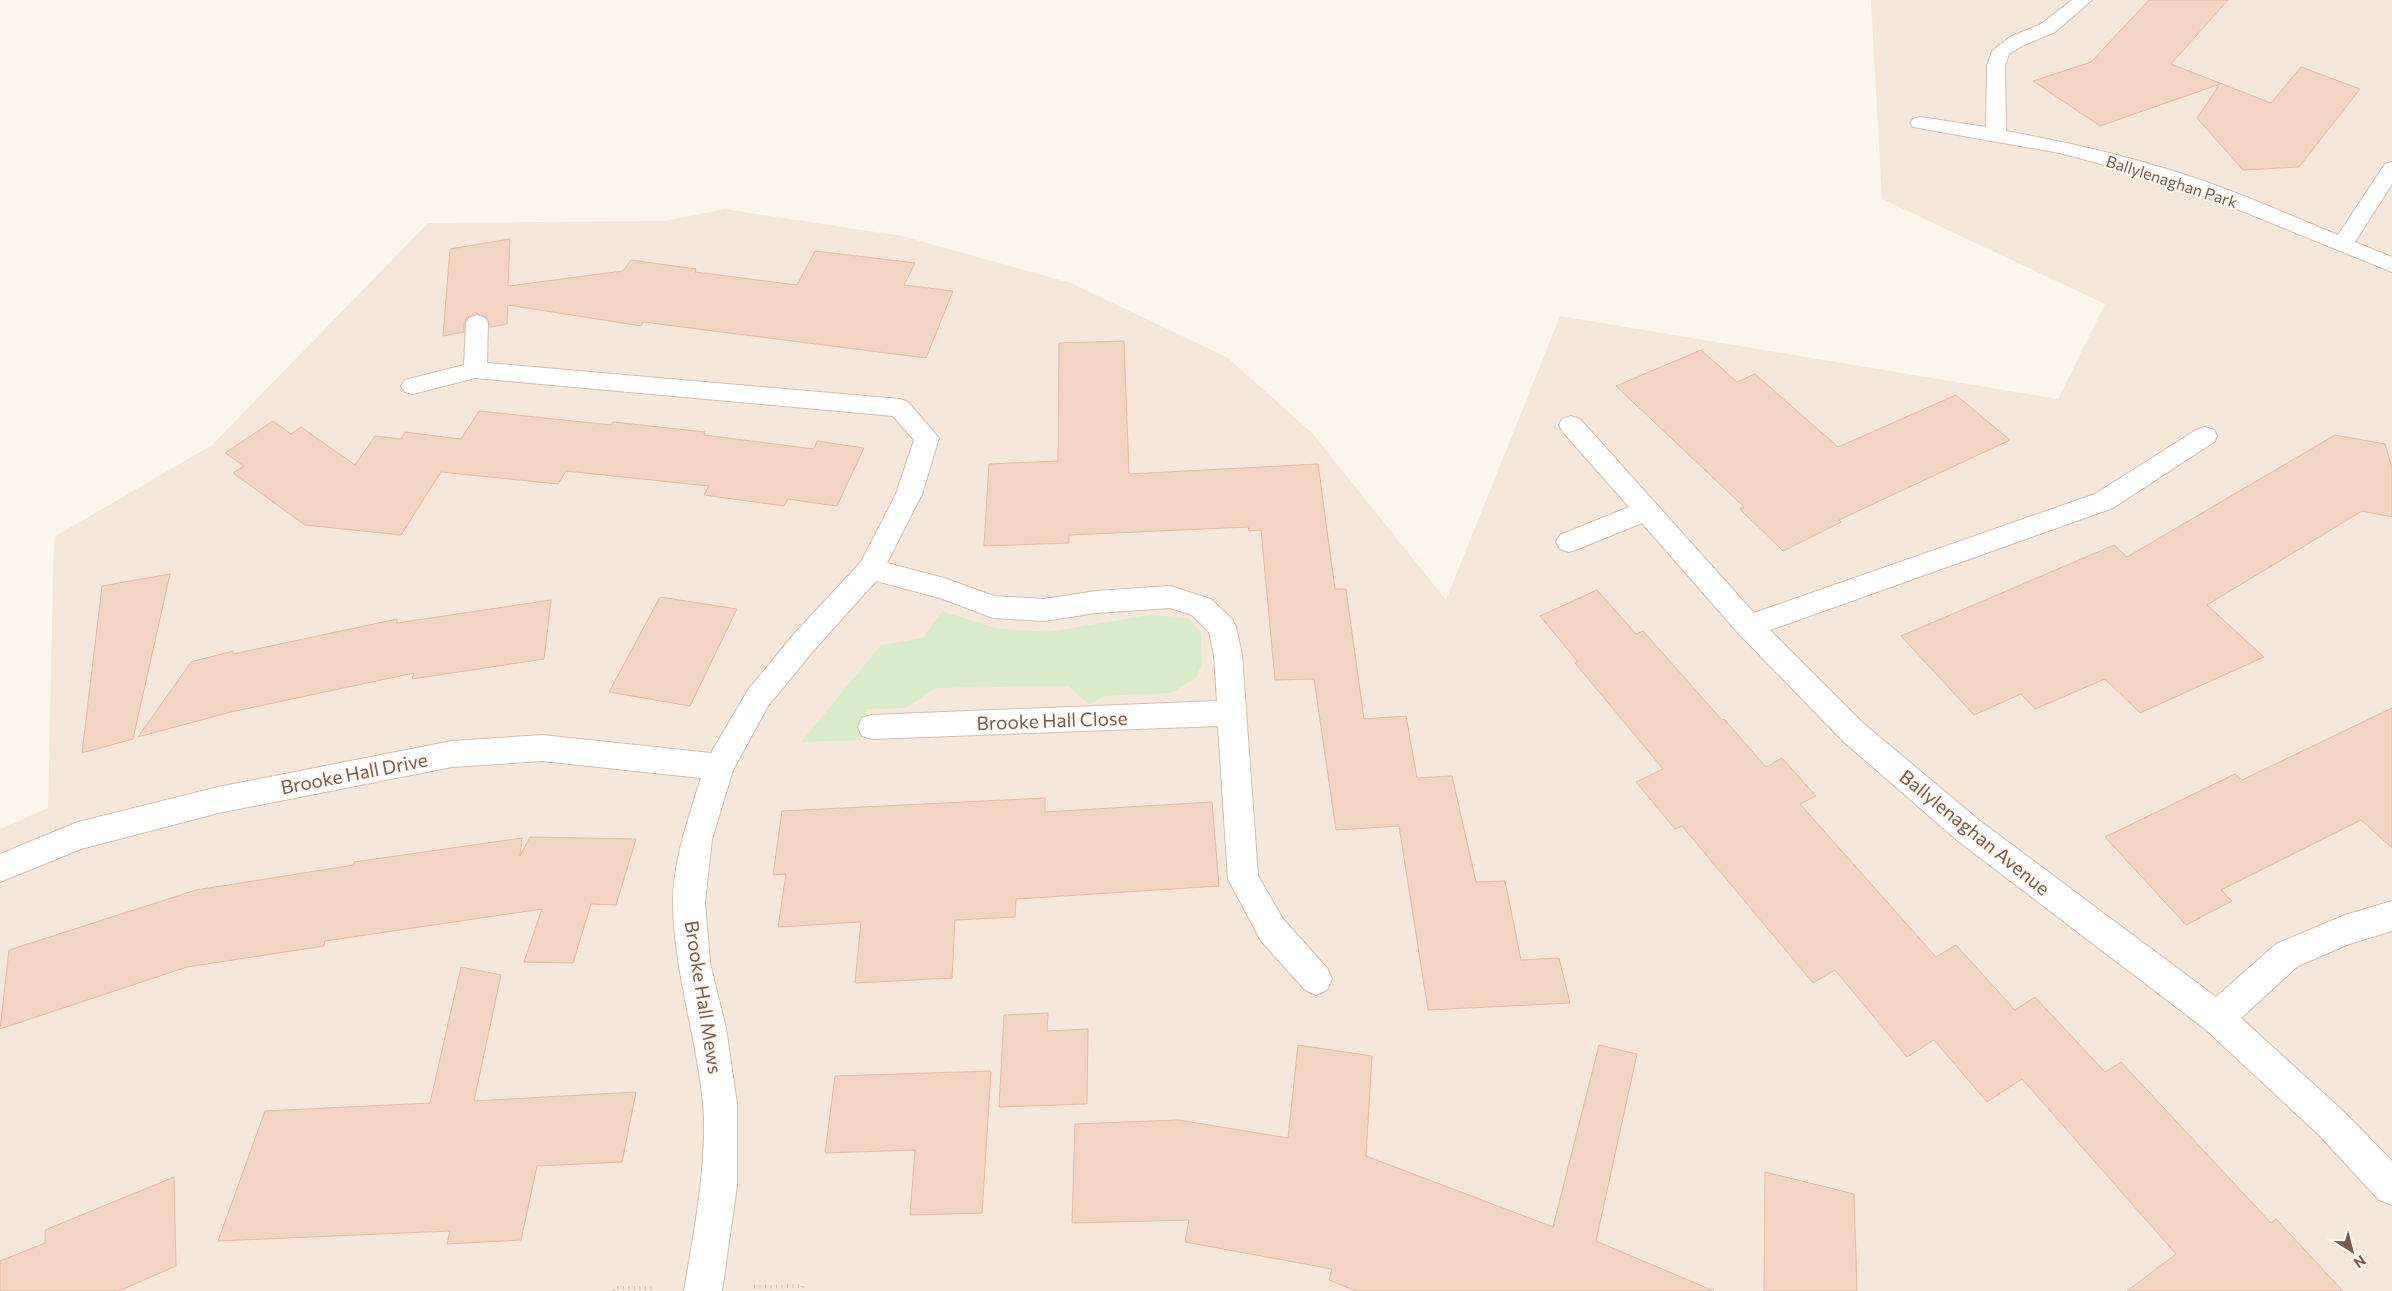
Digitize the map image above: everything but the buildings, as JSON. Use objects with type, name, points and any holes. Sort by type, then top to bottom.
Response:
[{"type":"street","points":[[1996,134],[1996,66],[2001,51],[2017,41],[2048,28],[2083,0]]},
{"type":"street","name":"Ballylenaghan Park","points":[[1920,122],[1996,134],[2083,152],[2198,186],[2392,266]]},
{"type":"street","points":[[2342,245],[2392,168]]},
{"type":"street","points":[[475,370],[477,323]]},
{"type":"street","points":[[413,386],[475,370],[900,408],[928,438],[909,494],[871,569],[944,589],[993,607],[1044,610],[1096,602],[1170,597],[1200,607],[1222,627],[1228,655],[1243,879],[1272,930],[1316,979]]},
{"type":"street","name":"Ballylenaghan Avenue","points":[[1571,425],[1749,626],[1854,733],[1969,831],[2217,1018],[2330,1123],[2392,1187]]},
{"type":"street","points":[[1749,626],[2104,501],[2205,436]]},
{"type":"street","points":[[1570,542],[1647,510]]},
{"type":"street","name":"Brooke Hall Mews","points":[[703,1291],[719,1186],[720,1104],[710,1028],[694,963],[689,902],[697,839],[719,767],[758,698],[804,642],[871,569]]},
{"type":"street","name":"Brooke Hall Close","points":[[872,727],[1232,714]]},
{"type":"street","name":"Brooke Hall Drive","points":[[0,868],[78,836],[218,800],[452,754],[542,748],[719,767]]},
{"type":"street","points":[[2217,1018],[2287,955],[2345,930],[2392,916]]},
{"type":"path","points":[[760,1286],[803,1286],[802,1291]]},
{"type":"path","points":[[614,1291],[615,1288],[659,1288]]},
{"type":"shaded area","points":[[1871,0],[2392,0],[2392,1291],[0,1291],[0,829],[48,808],[54,537],[212,445],[428,223],[664,221],[725,209],[902,236],[1071,283],[1228,358],[1313,434],[1446,600],[1560,316],[2058,399],[2105,304],[1882,199]]},
{"type":"green space","points":[[942,611],[995,628],[1049,632],[1148,615],[1188,618],[1201,633],[1202,663],[1196,678],[1171,693],[1106,696],[1089,704],[1068,686],[935,688],[905,708],[867,709],[861,740],[801,742],[881,645],[923,638]]}]
